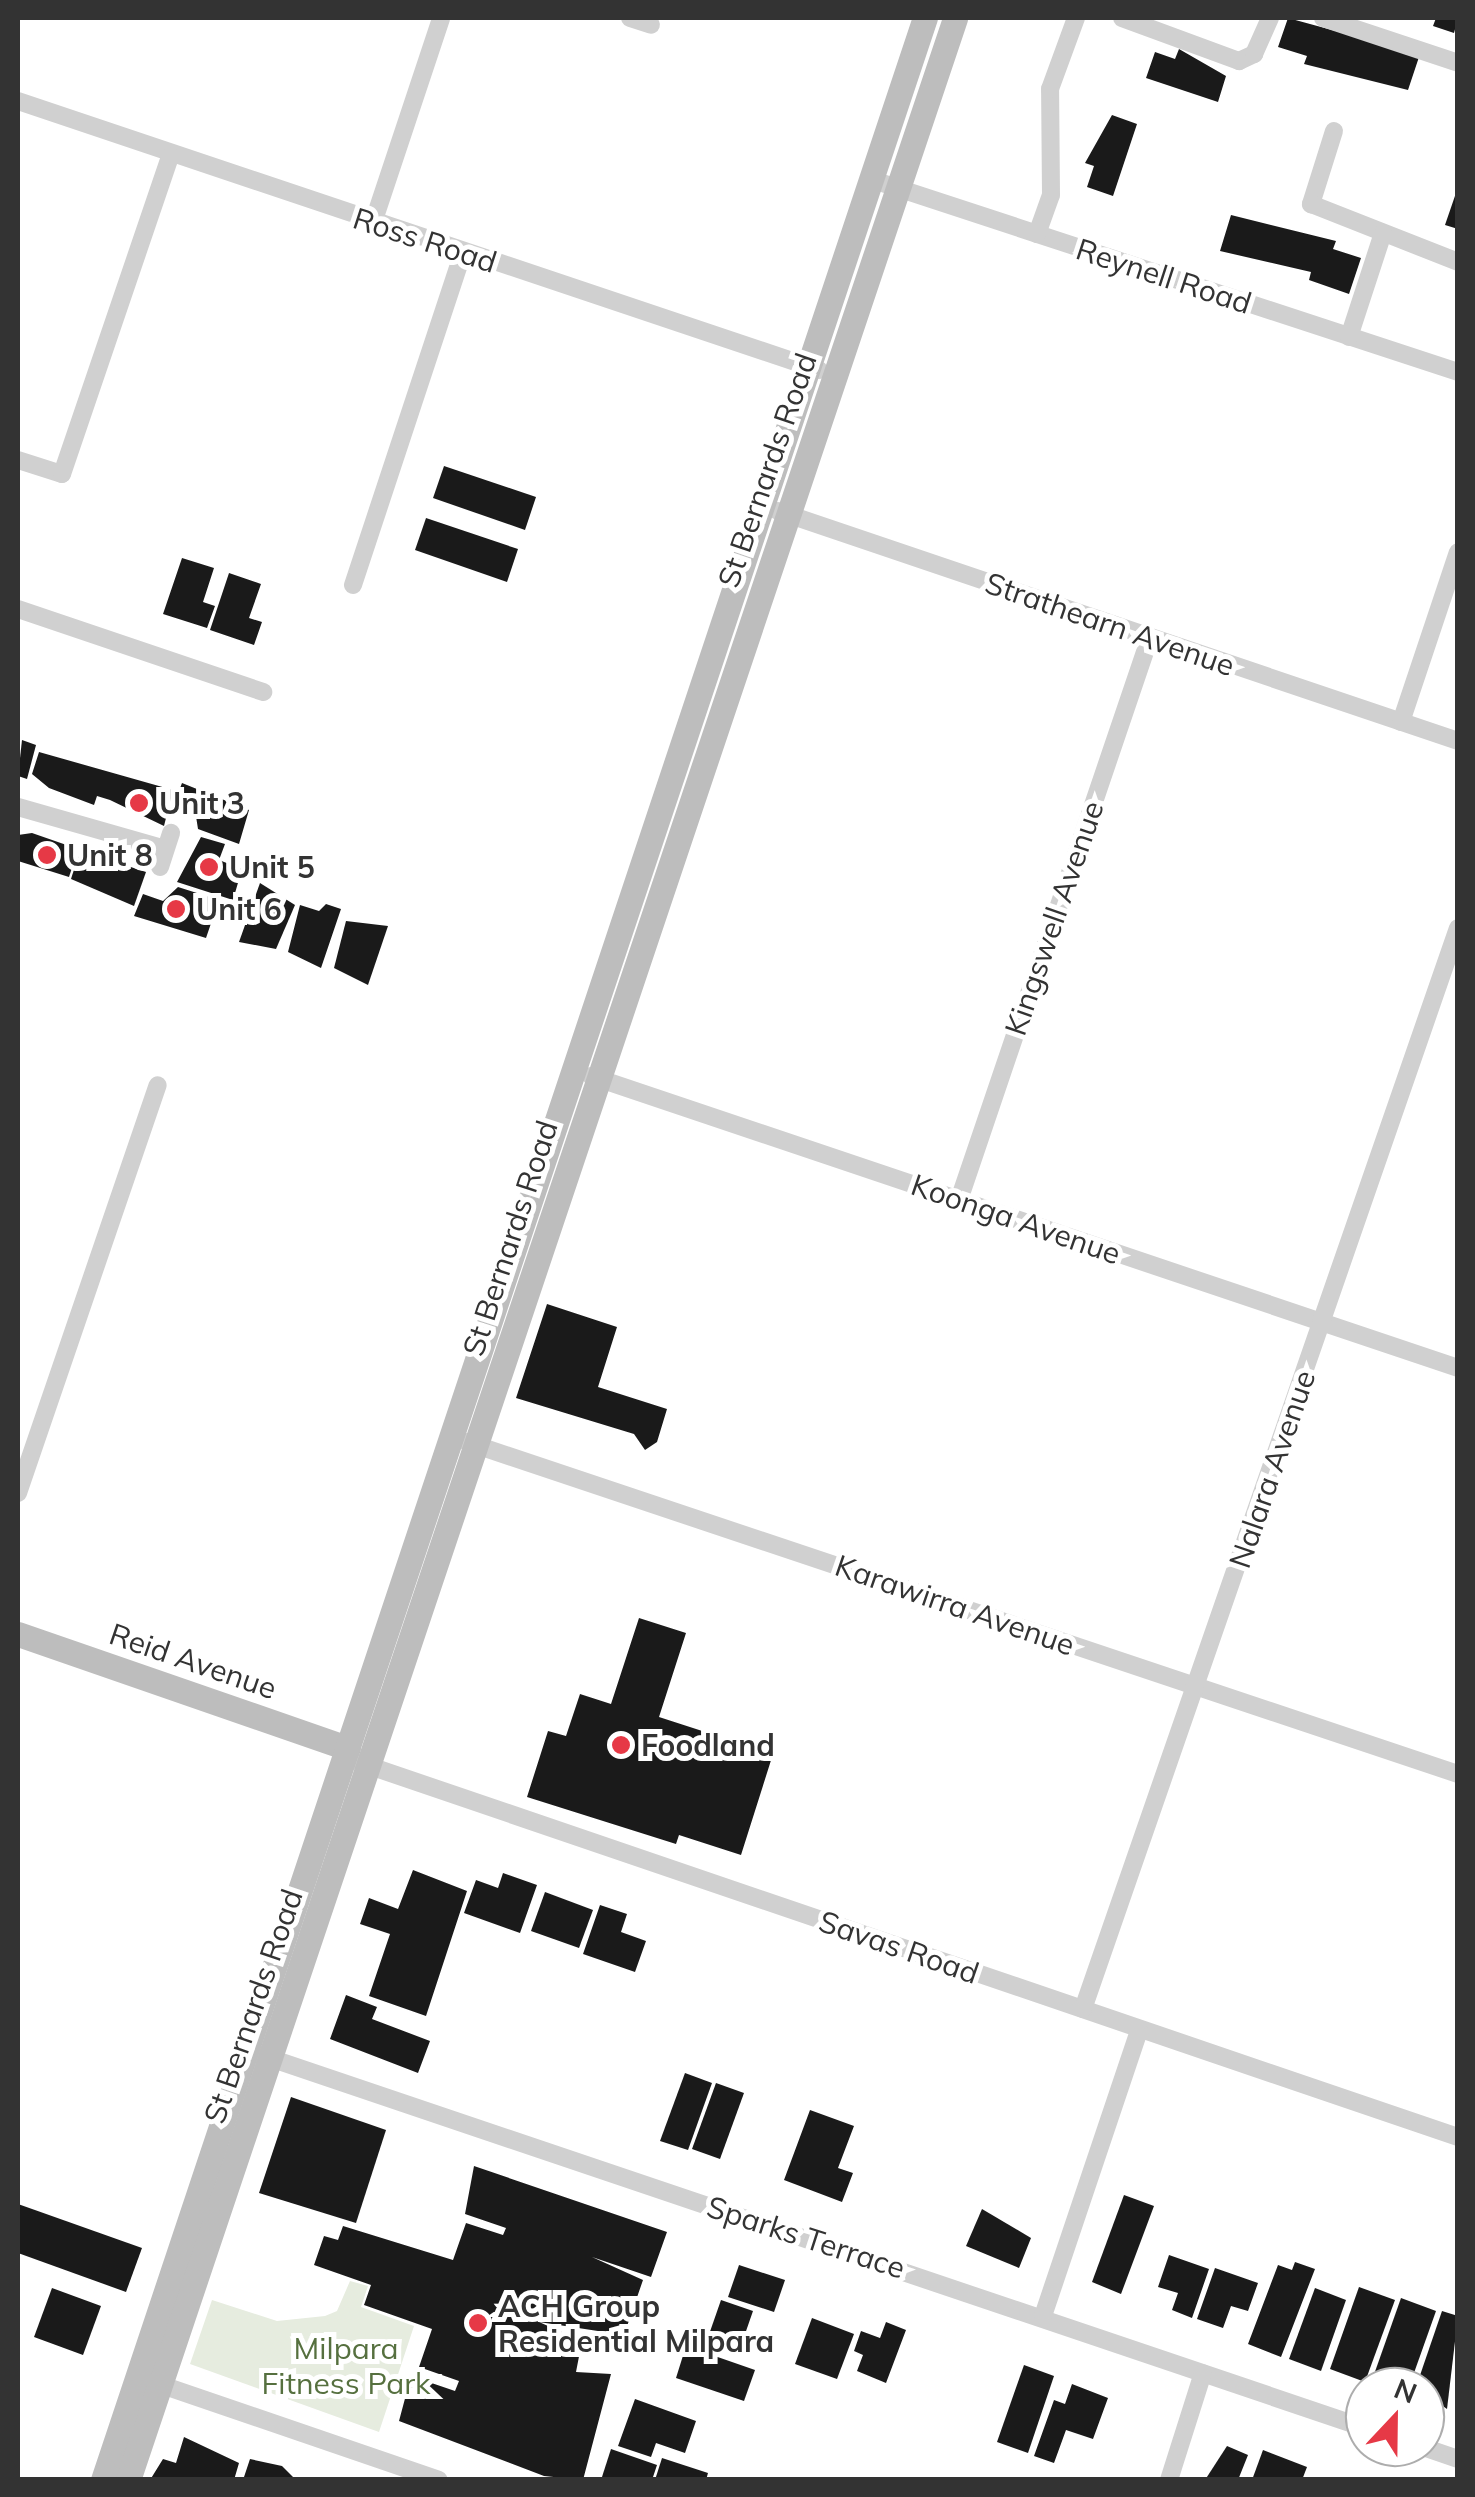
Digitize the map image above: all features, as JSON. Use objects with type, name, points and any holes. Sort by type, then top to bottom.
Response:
[{"type":"main road","name":"St Bernards Road","points":[[822,371],[870,179],[925,18]]},
{"type":"main road","name":"St Bernards Road","points":[[103,2480],[148,2381],[258,2054],[366,1769],[464,1441],[775,510],[822,371],[898,188],[954,18]]},
{"type":"main road","name":"St Bernards Road","points":[[258,2054],[348,1748],[464,1441]]},
{"type":"main road","name":"Reid Avenue","points":[[18,1634],[348,1748]]},
{"type":"main road","name":"St Bernards Road","points":[[128,2480],[148,2381]]},
{"type":"street","points":[[373,223],[441,18]]},
{"type":"street","points":[[630,18],[651,24]]},
{"type":"street","points":[[1037,234],[1051,195],[1050,89],[1076,18]]},
{"type":"street","points":[[1122,18],[1239,61],[1254,54],[1270,18]]},
{"type":"street","points":[[1323,18],[1458,63]]},
{"type":"street","name":"Ross Road","points":[[18,101],[170,156],[822,371]]},
{"type":"street","points":[[1334,132],[1312,204],[1458,262]]},
{"type":"street","points":[[18,460],[62,474],[170,156]]},
{"type":"street","name":"Reynell Road","points":[[870,179],[1458,372]]},
{"type":"street","points":[[1349,337],[1383,234]]},
{"type":"street","points":[[352,585],[463,253]]},
{"type":"street","name":"Strathearn Avenue","points":[[775,510],[1458,741]]},
{"type":"street","points":[[1401,722],[1458,552]]},
{"type":"street","points":[[18,609],[263,692]]},
{"type":"street","name":"Kingswell Avenue","points":[[959,1200],[1150,637]]},
{"type":"street","points":[[18,807],[165,850]]},
{"type":"street","name":"Nalara Avenue","points":[[1083,2009],[1458,928]]},
{"type":"street","name":"Koonga Avenue","points":[[586,1075],[1458,1368]]},
{"type":"street","points":[[18,1493],[158,1086]]},
{"type":"street","name":"Karawirra Avenue","points":[[464,1441],[1458,1774]]},
{"type":"street","points":[[348,1748],[366,1769]]},
{"type":"street","name":"Savas Road","points":[[366,1769],[1458,2137]]},
{"type":"street","points":[[1043,2316],[1139,2032]]},
{"type":"street","name":"Sparks Terrace","points":[[258,2054],[1043,2316],[1345,2421]]},
{"type":"street","points":[[1168,2480],[1203,2374]]},
{"type":"street","points":[[148,2381],[438,2480]]},
{"type":"green space","name":"Milpara Fitness Park","points":[[350,2281],[368,2286],[361,2307],[414,2326],[379,2432],[190,2364],[212,2300],[277,2321],[325,2316],[337,2311]]},
{"type":"building","points":[[1288,18],[1420,54],[1408,90],[1304,64],[1307,56],[1278,47]]},
{"type":"building","points":[[1436,18],[1458,18],[1454,33],[1433,26]]},
{"type":"building","points":[[1179,49],[1226,76],[1218,102],[1146,78],[1155,52],[1175,59]]},
{"type":"building","points":[[1112,115],[1137,124],[1113,196],[1087,187],[1094,166],[1085,163]]},
{"type":"building","points":[[1458,190],[1458,229],[1445,225]]},
{"type":"building","points":[[1231,215],[1336,241],[1333,249],[1361,258],[1349,294],[1309,280],[1311,272],[1220,251]]},
{"type":"building","points":[[444,466],[536,497],[525,530],[433,498]]},
{"type":"building","points":[[426,518],[518,549],[507,582],[415,550]]},
{"type":"building","points":[[182,558],[214,568],[203,602],[215,606],[207,628],[163,614]]},
{"type":"building","points":[[229,573],[261,584],[249,618],[262,622],[254,645],[210,630]]},
{"type":"building","points":[[22,740],[36,745],[27,779],[18,776]]},
{"type":"building","points":[[39,752],[173,790],[164,826],[110,800],[97,796],[94,805],[49,788],[32,774]]},
{"type":"building","points":[[182,783],[249,810],[239,844],[198,829],[195,810],[174,804]]},
{"type":"building","name":"Unit 8","points":[[32,833],[78,849],[69,877],[18,861],[18,835]]},
{"type":"building","name":"Unit 5","points":[[201,837],[225,844],[219,860],[242,869],[233,900],[177,882]]},
{"type":"building","points":[[91,854],[146,872],[134,906],[71,879],[78,857]]},
{"type":"building","points":[[260,883],[295,905],[276,949],[239,942]]},
{"type":"building","name":"Unit 6","points":[[178,887],[219,900],[206,938],[134,916],[143,894],[163,901]]},
{"type":"building","points":[[326,904],[341,909],[321,968],[288,952],[300,905],[319,911]]},
{"type":"building","points":[[346,921],[388,926],[368,985],[334,968]]},
{"type":"building","points":[[547,1304],[617,1327],[598,1387],[667,1409],[657,1442],[645,1450],[634,1434],[516,1398]]},
{"type":"building","points":[[639,1618],[686,1633],[659,1717],[773,1754],[741,1855],[679,1835],[676,1844],[527,1797],[548,1731],[566,1736],[580,1694],[611,1704]]},
{"type":"building","points":[[413,1870],[467,1891],[426,2016],[369,1996],[390,1934],[360,1924],[369,1898],[398,1909]]},
{"type":"building","points":[[503,1873],[537,1885],[520,1933],[464,1913],[476,1880],[498,1888]]},
{"type":"building","points":[[545,1892],[593,1910],[579,1948],[531,1931]]},
{"type":"building","points":[[600,1905],[627,1914],[621,1932],[646,1941],[635,1972],[583,1954]]},
{"type":"building","points":[[346,1995],[377,2007],[372,2019],[430,2041],[418,2073],[330,2039]]},
{"type":"building","points":[[685,2073],[712,2083],[688,2150],[660,2141]]},
{"type":"building","points":[[716,2083],[744,2093],[720,2159],[692,2149]]},
{"type":"building","points":[[291,2097],[386,2130],[356,2223],[259,2193]]},
{"type":"building","points":[[810,2110],[854,2126],[838,2168],[853,2173],[842,2202],[784,2180]]},
{"type":"building","name":"ACH Group Residential Milpara","points":[[474,2166],[667,2232],[651,2277],[592,2257],[643,2280],[624,2335],[539,2322],[582,2341],[576,2372],[611,2374],[583,2480],[544,2476],[399,2421],[411,2376],[455,2391],[459,2381],[419,2367],[432,2329],[364,2305],[371,2285],[314,2265],[324,2236],[338,2240],[343,2226],[453,2260],[466,2223],[503,2235],[506,2228],[465,2214]]},
{"type":"building","points":[[1124,2195],[1154,2206],[1121,2294],[1092,2282]]},
{"type":"building","points":[[18,2204],[142,2248],[126,2292],[18,2253]]},
{"type":"building","points":[[982,2209],[1031,2238],[1019,2268],[966,2246]]},
{"type":"building","points":[[1169,2255],[1209,2269],[1192,2318],[1172,2310],[1178,2293],[1158,2287]]},
{"type":"building","points":[[1295,2262],[1315,2269],[1281,2357],[1248,2344],[1278,2265],[1292,2270]]},
{"type":"building","points":[[739,2265],[785,2280],[774,2312],[728,2297]]},
{"type":"building","points":[[1215,2268],[1258,2283],[1248,2311],[1231,2306],[1223,2328],[1197,2319]]},
{"type":"building","points":[[1359,2287],[1395,2300],[1370,2367],[1345,2367],[1345,2375],[1330,2369]]},
{"type":"building","points":[[52,2288],[101,2306],[83,2355],[34,2337]]},
{"type":"building","points":[[1315,2288],[1346,2300],[1321,2371],[1289,2359]]},
{"type":"building","points":[[1401,2298],[1436,2311],[1416,2367],[1377,2367]]},
{"type":"building","points":[[721,2300],[753,2311],[737,2357],[705,2346]]},
{"type":"building","points":[[1442,2311],[1458,2316],[1447,2409],[1445,2367],[1423,2367]]},
{"type":"building","points":[[812,2318],[854,2334],[837,2379],[795,2364]]},
{"type":"building","points":[[886,2322],[906,2330],[886,2383],[857,2371],[863,2355],[854,2351],[861,2331],[880,2338]]},
{"type":"building","points":[[686,2346],[755,2370],[744,2401],[676,2378]]},
{"type":"building","points":[[1024,2365],[1054,2376],[1028,2453],[997,2442]]},
{"type":"building","points":[[1072,2384],[1108,2398],[1093,2439],[1066,2430],[1054,2463],[1034,2456],[1054,2400],[1065,2404]]},
{"type":"building","points":[[635,2399],[696,2421],[685,2453],[656,2443],[651,2457],[618,2446]]},
{"type":"building","points":[[184,2437],[239,2463],[234,2480],[150,2480],[163,2459],[176,2463]]},
{"type":"building","points":[[1227,2446],[1248,2455],[1238,2480],[1205,2480]]},
{"type":"building","points":[[611,2449],[657,2465],[652,2480],[601,2480]]},
{"type":"building","points":[[1263,2450],[1307,2467],[1302,2480],[1252,2480]]},
{"type":"building","points":[[662,2458],[708,2473],[706,2480],[655,2480]]},
{"type":"building","points":[[250,2459],[282,2466],[296,2480],[243,2480]]},
{"type":"place","name":"Unit 3","points":[[139,803]]},
{"type":"place","name":"Unit 8","points":[[47,855]]},
{"type":"place","name":"Unit 5","points":[[209,867]]},
{"type":"place","name":"Unit 6","points":[[176,909]]},
{"type":"place","name":"Foodland","points":[[621,1745]]},
{"type":"place","name":"ACH Group Residential Milpara","points":[[478,2323]]}]
